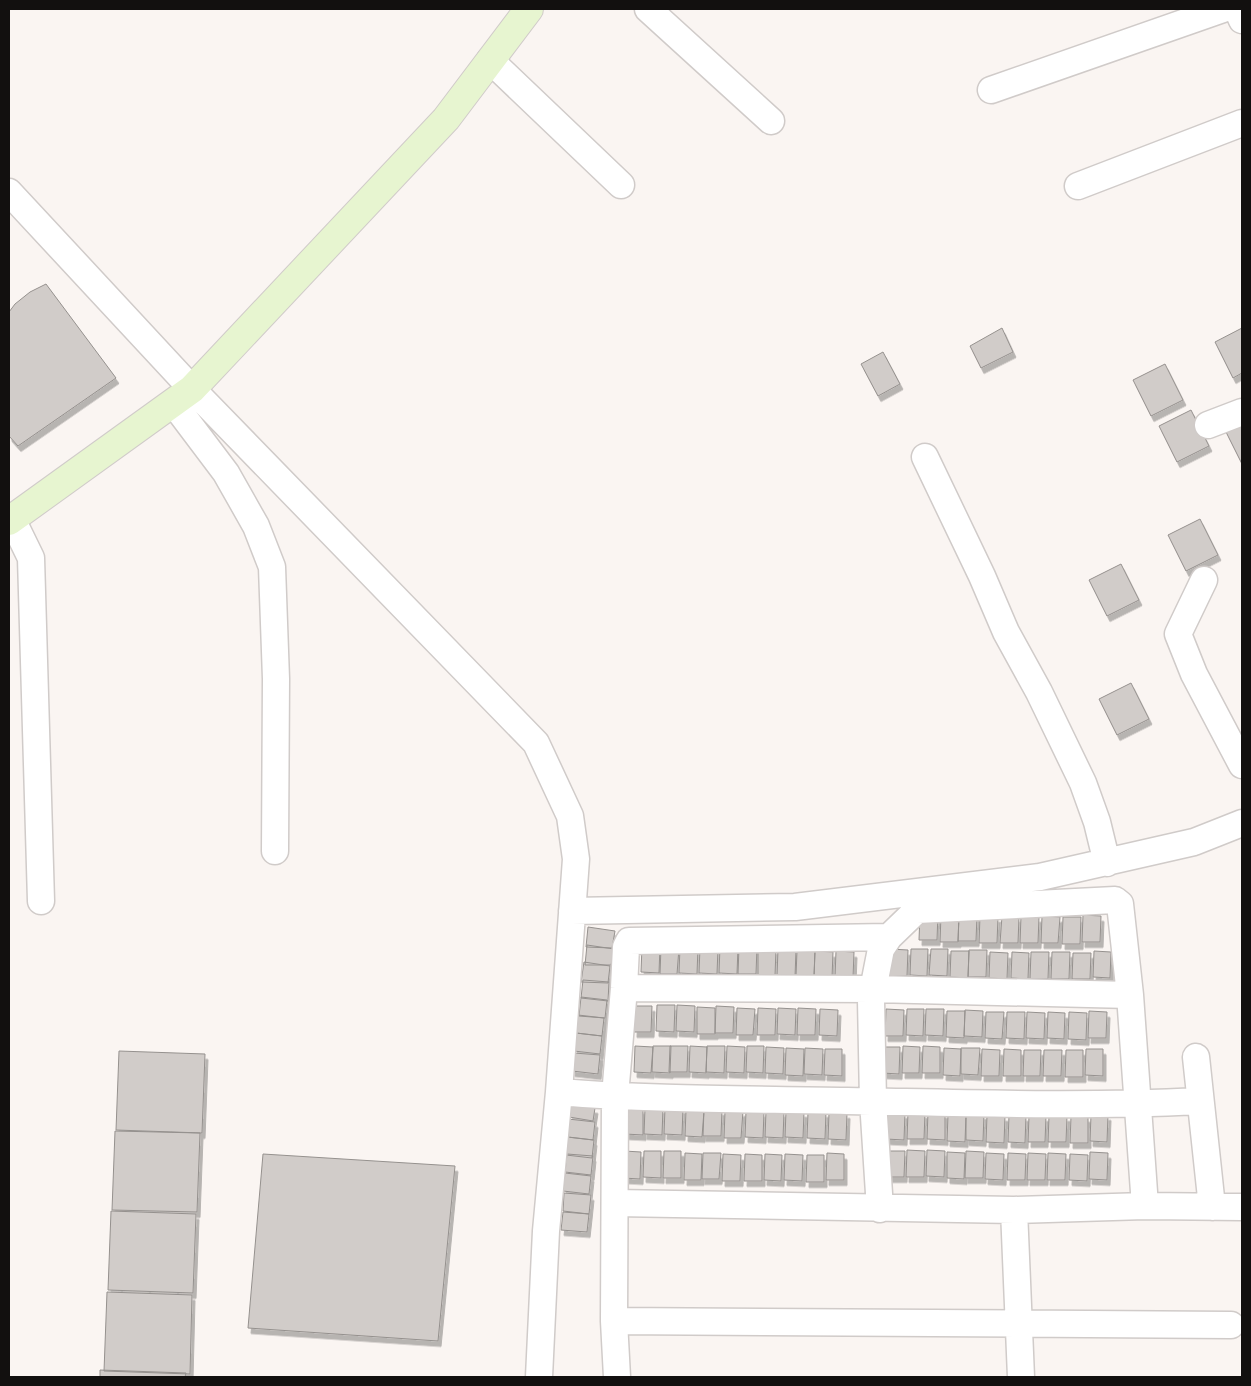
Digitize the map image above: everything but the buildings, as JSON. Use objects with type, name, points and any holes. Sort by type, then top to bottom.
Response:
[{"type":"street","points":[[41,901],[31,558],[11,520],[183,396],[446,119],[529,9]]},
{"type":"street","points":[[648,9],[772,121]]},
{"type":"street","points":[[991,90],[1224,9]]},
{"type":"street","points":[[1237,9],[1242,20]]},
{"type":"street","points":[[490,60],[621,185]]},
{"type":"street","points":[[1078,186],[1242,123]]},
{"type":"street","points":[[9,192],[183,396],[536,743],[570,816],[576,858],[559,1092],[546,1231],[539,1377]]},
{"type":"street","points":[[183,396],[256,526],[272,567],[276,679],[275,851]]},
{"type":"street","points":[[1208,425],[1242,412]]},
{"type":"street","points":[[924,458],[982,576],[1006,632],[1039,692],[1082,782],[1096,822],[1107,863]]},
{"type":"street","points":[[1204,580],[1178,634],[1194,674],[1242,764]]},
{"type":"street","points":[[572,911],[795,908],[1040,877],[1194,842],[1242,823]]},
{"type":"street","points":[[880,1209],[872,1101],[871,1000],[881,949],[889,937],[917,910],[1115,900],[1120,904],[1130,995],[1146,1206]]},
{"type":"street","points":[[616,1377],[614,1321],[616,1096],[626,947],[629,941],[889,937]]},
{"type":"street","points":[[624,988],[874,989],[1130,995]]},
{"type":"street","points":[[1196,1057],[1199,1101],[1212,1207]]},
{"type":"street","points":[[559,1092],[616,1096],[872,1101],[1137,1104],[1199,1101]]},
{"type":"street","points":[[615,1203],[1014,1210],[1146,1206],[1242,1207]]},
{"type":"street","points":[[1014,1210],[1021,1377]]},
{"type":"street","points":[[614,1321],[1231,1325]]}]
